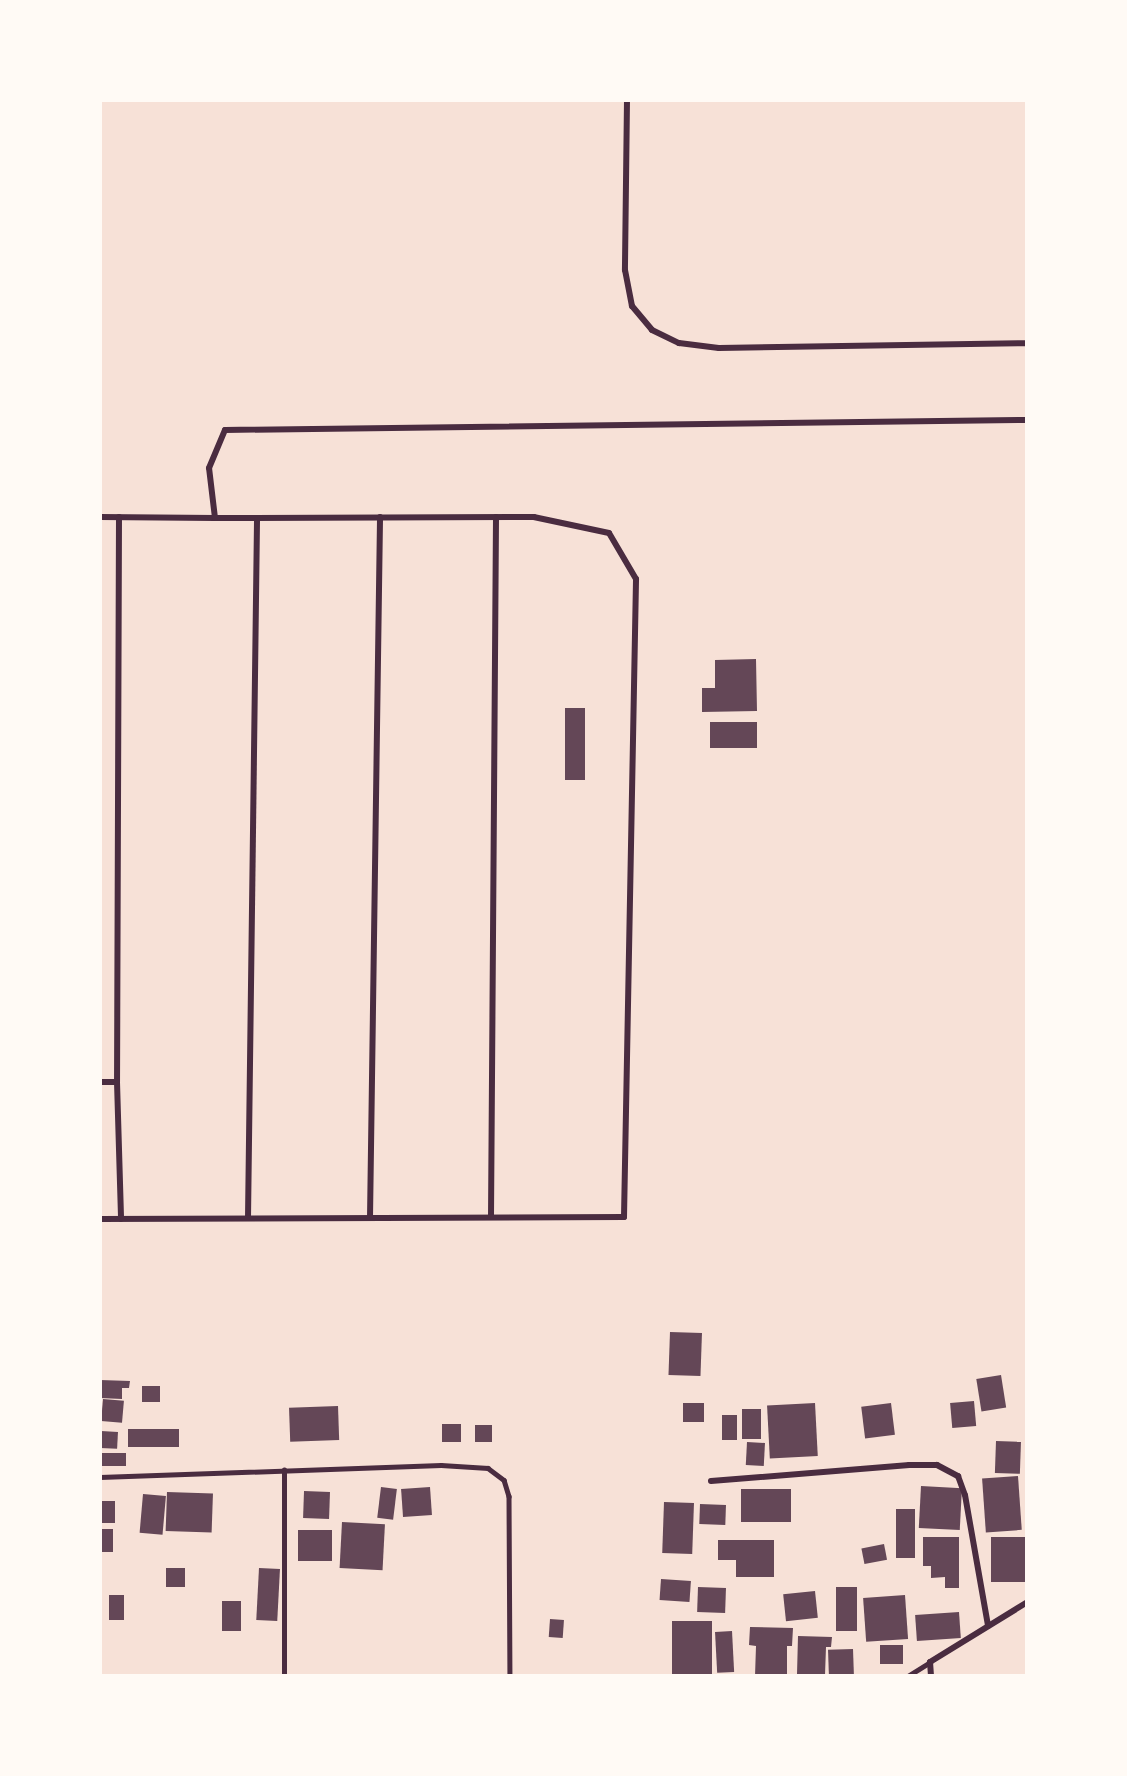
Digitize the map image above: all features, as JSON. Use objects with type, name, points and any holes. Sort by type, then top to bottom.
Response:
[{"type":"street","points":[[627,100],[625,270],[633,306],[652,330],[679,342],[719,348],[1026,343]]},
{"type":"street","points":[[215,518],[209,468],[225,430],[1026,420]]},
{"type":"street","points":[[100,517],[534,517],[609,533],[636,579],[624,1217],[100,1219]]},
{"type":"street","points":[[119,517],[117,1082],[121,1219]]},
{"type":"street","points":[[370,1218],[380,517]]},
{"type":"street","points":[[491,1217],[496,517]]},
{"type":"street","points":[[248,1218],[257,518]]},
{"type":"street","points":[[100,1082],[117,1082]]},
{"type":"street","points":[[711,1482],[909,1465],[937,1466],[958,1476],[965,1495],[988,1626]]},
{"type":"street","points":[[931,1676],[930,1662],[1026,1603]]},
{"type":"lane","points":[[100,1478],[441,1465],[488,1468],[504,1480],[509,1496],[510,1676]]},
{"type":"lane","points":[[284,1470],[284,1676]]},
{"type":"lane","points":[[908,1676],[930,1662]]},
{"type":"building","points":[[756,659],[757,711],[702,712],[702,688],[715,688],[715,660]]},
{"type":"building","points":[[565,708],[585,708],[585,780],[565,780]]},
{"type":"building","points":[[710,722],[757,722],[757,748],[710,748]]},
{"type":"building","points":[[670,1332],[702,1333],[700,1376],[668,1375]]},
{"type":"building","points":[[1001,1375],[1006,1408],[981,1412],[976,1379]]},
{"type":"building","points":[[100,1380],[130,1381],[129,1388],[122,1388],[122,1399],[100,1398]]},
{"type":"building","points":[[142,1386],[160,1386],[160,1402],[142,1402]]},
{"type":"building","points":[[103,1399],[124,1401],[122,1423],[101,1421]]},
{"type":"building","points":[[974,1401],[976,1426],[952,1428],[950,1403]]},
{"type":"building","points":[[683,1403],[704,1403],[704,1422],[683,1422]]},
{"type":"building","points":[[815,1403],[818,1456],[770,1458],[767,1406]]},
{"type":"building","points":[[891,1403],[895,1435],[865,1438],[861,1407]]},
{"type":"building","points":[[338,1406],[339,1440],[290,1442],[289,1408]]},
{"type":"building","points":[[742,1409],[761,1409],[761,1439],[742,1439]]},
{"type":"building","points":[[722,1415],[737,1415],[737,1440],[722,1440]]},
{"type":"building","points":[[442,1424],[461,1424],[461,1442],[442,1442]]},
{"type":"building","points":[[475,1425],[492,1425],[492,1442],[475,1442]]},
{"type":"building","points":[[128,1429],[179,1429],[179,1447],[128,1447]]},
{"type":"building","points":[[101,1431],[118,1432],[117,1449],[100,1448]]},
{"type":"building","points":[[996,1441],[1021,1442],[1020,1474],[995,1473]]},
{"type":"building","points":[[747,1442],[765,1443],[764,1466],[746,1465]]},
{"type":"building","points":[[101,1453],[126,1453],[126,1466],[101,1466]]},
{"type":"building","points":[[1018,1476],[1022,1530],[986,1532],[982,1479]]},
{"type":"building","points":[[921,1486],[962,1488],[960,1530],[919,1528]]},
{"type":"building","points":[[381,1487],[397,1489],[393,1520],[377,1518]]},
{"type":"building","points":[[430,1487],[432,1515],[403,1517],[401,1489]]},
{"type":"building","points":[[741,1489],[791,1489],[791,1522],[741,1522]]},
{"type":"building","points":[[304,1491],[330,1492],[329,1519],[303,1518]]},
{"type":"building","points":[[167,1492],[213,1494],[212,1533],[166,1531]]},
{"type":"building","points":[[143,1494],[166,1496],[163,1535],[140,1533]]},
{"type":"building","points":[[100,1501],[115,1501],[115,1523],[100,1523]]},
{"type":"building","points":[[664,1502],[694,1503],[692,1554],[662,1553]]},
{"type":"building","points":[[700,1504],[726,1505],[725,1525],[699,1524]]},
{"type":"building","points":[[896,1509],[915,1509],[915,1558],[896,1558]]},
{"type":"building","points":[[342,1522],[385,1524],[383,1570],[340,1568]]},
{"type":"building","points":[[100,1529],[113,1529],[113,1552],[100,1552]]},
{"type":"building","points":[[298,1530],[332,1530],[332,1561],[298,1561]]},
{"type":"building","points":[[923,1537],[959,1537],[959,1588],[945,1588],[945,1577],[931,1578],[931,1566],[923,1566]]},
{"type":"building","points":[[991,1537],[1026,1537],[1026,1582],[991,1582]]},
{"type":"building","points":[[718,1540],[774,1540],[774,1577],[736,1577],[736,1560],[718,1560]]},
{"type":"building","points":[[884,1544],[887,1560],[864,1564],[861,1548]]},
{"type":"building","points":[[166,1568],[185,1568],[185,1587],[166,1587]]},
{"type":"building","points":[[259,1568],[280,1569],[277,1621],[256,1620]]},
{"type":"building","points":[[661,1579],[691,1581],[689,1602],[660,1600]]},
{"type":"building","points":[[698,1587],[726,1588],[725,1613],[697,1612]]},
{"type":"building","points":[[836,1587],[857,1587],[857,1631],[836,1631]]},
{"type":"building","points":[[815,1591],[818,1618],[786,1621],[783,1594]]},
{"type":"building","points":[[109,1595],[124,1595],[124,1620],[109,1620]]},
{"type":"building","points":[[905,1595],[908,1639],[866,1642],[863,1598]]},
{"type":"building","points":[[222,1601],[241,1601],[241,1631],[222,1631]]},
{"type":"building","points":[[959,1612],[961,1638],[917,1641],[915,1615]]},
{"type":"building","points":[[550,1619],[564,1620],[563,1638],[549,1637]]},
{"type":"building","points":[[672,1621],[712,1621],[712,1676],[672,1676]]},
{"type":"building","points":[[750,1627],[793,1628],[792,1646],[787,1646],[787,1676],[755,1676],[756,1646],[749,1645]]},
{"type":"building","points":[[732,1631],[734,1672],[717,1673],[715,1632]]},
{"type":"building","points":[[798,1636],[832,1637],[831,1647],[826,1647],[825,1675],[797,1674]]},
{"type":"building","points":[[880,1645],[903,1645],[903,1664],[880,1664]]},
{"type":"building","points":[[853,1649],[854,1676],[829,1676],[828,1650]]}]
